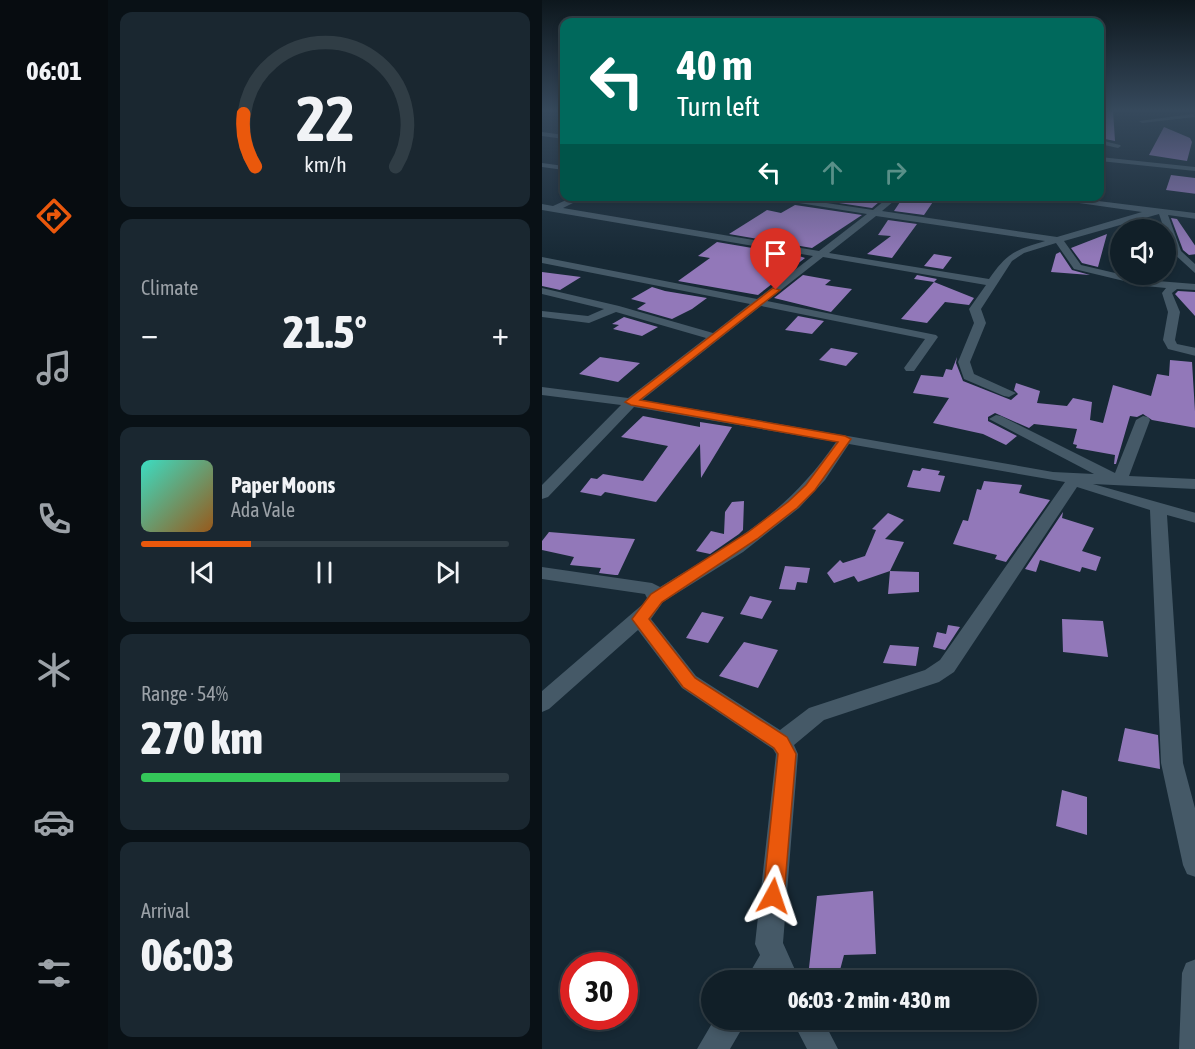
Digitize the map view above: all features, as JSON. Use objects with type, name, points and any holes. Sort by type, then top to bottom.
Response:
[{"type":"street","points":[[1104,159],[1196,169]]},
{"type":"street","points":[[542,165],[560,167]]},
{"type":"street","points":[[542,214],[572,201]]},
{"type":"street","points":[[793,201],[1058,240],[1078,267],[1145,283],[1196,287]]},
{"type":"street","points":[[542,494],[631,402],[889,201]]},
{"type":"street","points":[[1073,201],[1196,216]]},
{"type":"street","points":[[542,207],[993,283]]},
{"type":"street","points":[[1009,393],[968,376],[964,370],[964,362],[980,323],[975,309],[1008,259],[1021,251],[1158,212]]},
{"type":"street","points":[[1158,212],[1177,252],[1196,271]]},
{"type":"street","points":[[542,260],[932,337],[910,368]]},
{"type":"street","points":[[1173,287],[1167,293],[1174,312],[1169,340],[1172,346],[1196,352]]},
{"type":"street","points":[[542,291],[615,308],[715,338]]},
{"type":"street","points":[[542,314],[589,320],[615,308]]},
{"type":"street","points":[[542,391],[631,402],[1053,477],[1196,518]]},
{"type":"street","points":[[996,419],[1119,481]]},
{"type":"street","points":[[1119,481],[1143,420]]},
{"type":"street","points":[[542,704],[640,619],[650,609],[656,598],[752,536],[793,505],[811,488],[845,439]]},
{"type":"street","points":[[1053,477],[1196,484]]},
{"type":"street","points":[[780,742],[817,714],[932,676],[947,666],[1073,482]]},
{"type":"street","points":[[1158,507],[1172,763],[1191,830],[1196,865]]},
{"type":"street","points":[[542,573],[652,589],[656,598]]},
{"type":"street","points":[[640,619],[689,682],[780,742],[787,754],[769,944],[772,970]]},
{"type":"street","points":[[1194,1049],[1196,973]]},
{"type":"street","points":[[712,1049],[725,1030]]},
{"type":"street","points":[[813,1030],[823,1049]]},
{"type":"building","points":[[1171,175],[1196,178],[1196,194],[1166,190]]},
{"type":"building","points":[[826,201],[880,201],[872,208]]},
{"type":"building","points":[[901,201],[934,201],[924,215],[894,211]]},
{"type":"building","points":[[795,205],[862,215],[812,248],[729,234],[767,210],[781,213]]},
{"type":"building","points":[[1171,218],[1177,219],[1196,247],[1196,254],[1189,255],[1183,250],[1176,231],[1176,219]]},
{"type":"building","points":[[888,220],[917,224],[892,258],[867,254],[891,236],[878,235]]},
{"type":"building","points":[[1107,234],[1098,267],[1082,263],[1071,248]]},
{"type":"building","points":[[717,242],[805,258],[758,295],[678,281],[710,258],[698,256]]},
{"type":"building","points":[[1060,252],[1072,270],[1090,275],[1051,272],[1056,254]]},
{"type":"building","points":[[934,254],[952,257],[943,269],[924,266]]},
{"type":"building","points":[[542,272],[581,277],[560,290],[542,286]]},
{"type":"building","points":[[803,275],[831,280],[825,285],[852,289],[831,312],[774,298]]},
{"type":"building","points":[[917,275],[937,279],[934,282],[914,279]]},
{"type":"building","points":[[934,282],[974,298],[969,305],[945,302],[927,323],[901,319]]},
{"type":"building","points":[[652,287],[707,298],[672,319],[637,309],[646,303],[631,299]]},
{"type":"building","points":[[1178,291],[1196,292],[1196,317],[1175,294]]},
{"type":"building","points":[[798,316],[824,321],[812,334],[785,330]]},
{"type":"building","points":[[624,317],[658,327],[642,336],[613,329],[619,325],[612,324]]},
{"type":"building","points":[[831,348],[858,353],[846,366],[819,360]]},
{"type":"building","points":[[600,357],[640,363],[618,382],[579,374]]},
{"type":"building","points":[[957,357],[956,363],[963,381],[1011,400],[1018,394],[1014,390],[1016,383],[1040,391],[1037,403],[1067,406],[1073,398],[1092,402],[1090,420],[1103,423],[1113,385],[1151,396],[1157,374],[1169,376],[1170,360],[1192,362],[1196,428],[1152,420],[1143,414],[1137,417],[1130,416],[1116,464],[1114,464],[1115,455],[1076,448],[1077,445],[1073,444],[1077,429],[1034,424],[1029,428],[995,413],[988,417],[988,421],[1017,436],[1006,445],[983,434],[933,423],[949,398],[913,393],[921,375],[943,377],[946,369],[952,370]]},
{"type":"building","points":[[643,416],[700,427],[700,422],[732,427],[701,478],[700,444],[656,502],[605,492],[601,496],[580,492],[591,478],[597,479],[603,474],[643,481],[668,446],[621,437]]},
{"type":"building","points":[[922,468],[940,471],[938,475],[945,476],[940,492],[907,487],[913,470],[920,471]]},
{"type":"building","points":[[984,481],[1022,485],[1019,493],[1050,500],[1006,562],[995,559],[997,555],[953,544],[963,520],[968,521],[977,489],[981,490]]},
{"type":"building","points":[[744,501],[743,530],[710,554],[696,551],[711,531],[724,534],[725,512],[732,502]]},
{"type":"building","points":[[1063,512],[1062,518],[1094,528],[1082,551],[1101,557],[1096,571],[1082,567],[1080,572],[1040,560],[1036,572],[1025,569]]},
{"type":"building","points":[[888,513],[904,520],[885,539],[904,542],[890,571],[858,582],[854,576],[834,583],[827,573],[840,560],[843,563],[865,556],[876,530],[872,529]]},
{"type":"building","points":[[549,532],[635,539],[618,575],[615,575],[599,573],[601,568],[570,565],[574,557],[542,550],[542,541]]},
{"type":"building","points":[[785,566],[810,568],[807,583],[797,582],[795,590],[779,589]]},
{"type":"building","points":[[890,571],[919,572],[919,592],[888,594]]},
{"type":"building","points":[[750,596],[772,601],[762,619],[740,614]]},
{"type":"building","points":[[702,612],[724,617],[708,643],[686,638]]},
{"type":"building","points":[[1062,619],[1103,621],[1108,657],[1063,652]]},
{"type":"building","points":[[948,625],[960,627],[945,650],[933,647],[937,632],[946,634]]},
{"type":"building","points":[[744,642],[778,650],[758,688],[719,676]]},
{"type":"building","points":[[890,645],[919,647],[916,666],[883,663]]},
{"type":"building","points":[[1125,728],[1158,735],[1160,769],[1118,761]]},
{"type":"building","points":[[1062,790],[1087,797],[1087,835],[1056,826]]},
{"type":"building","points":[[873,891],[876,954],[844,955],[840,970],[809,968],[817,896]]},
{"type":"route","points":[[773,896],[787,754],[780,742],[689,682],[640,619],[650,609],[656,598],[752,536],[793,505],[811,488],[845,439],[631,402],[776,290]]}]
